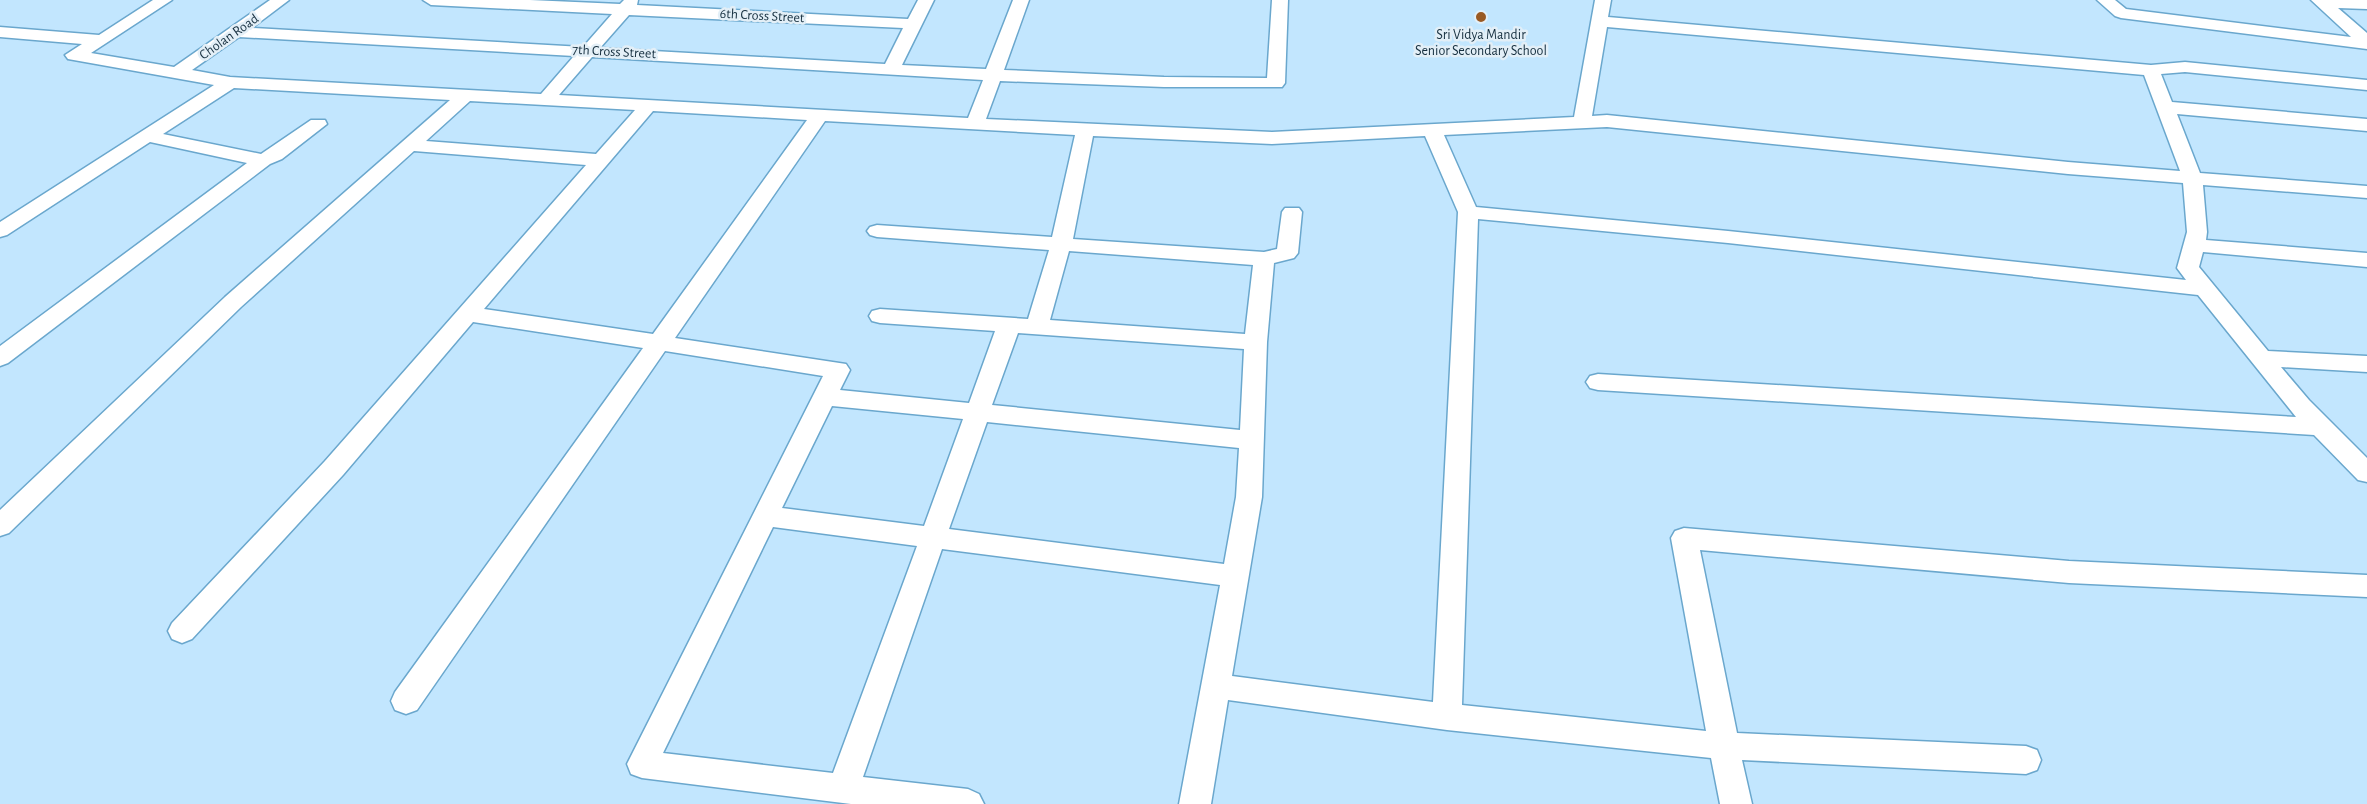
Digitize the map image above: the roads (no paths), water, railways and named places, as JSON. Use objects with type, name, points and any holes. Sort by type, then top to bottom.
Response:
[{"type":"street","points":[[164,0],[74,56],[230,82],[1085,130],[1272,138],[1607,121],[2068,168],[2367,192]]},
{"type":"street","name":"Cholan Road","points":[[177,73],[280,0]]},
{"type":"street","name":"6th Cross Street","points":[[431,0],[629,5],[914,24]]},
{"type":"street","points":[[891,69],[926,0]]},
{"type":"street","points":[[975,124],[1021,0]]},
{"type":"street","name":"7th Cross Street","points":[[236,32],[993,75],[1164,82],[1276,83],[1280,0]]},
{"type":"street","points":[[1582,122],[1603,0]]},
{"type":"street","points":[[2105,0],[2121,13],[2367,43]]},
{"type":"street","points":[[2321,2],[2367,43]]},
{"type":"street","points":[[2321,2],[2367,4]]},
{"type":"street","points":[[545,100],[629,5]]},
{"type":"street","points":[[1599,21],[2151,70],[2186,67],[2367,85]]},
{"type":"street","points":[[0,32],[102,40]]},
{"type":"street","points":[[2151,70],[2192,178],[2197,232],[2188,268],[2300,406],[2367,473]]},
{"type":"street","points":[[0,231],[230,82]]},
{"type":"street","points":[[0,526],[233,302],[466,95]]},
{"type":"street","points":[[182,631],[334,468],[648,106]]},
{"type":"street","points":[[2165,107],[2367,125]]},
{"type":"street","points":[[406,701],[820,115]]},
{"type":"street","points":[[0,358],[263,160],[275,155],[318,124]]},
{"type":"street","points":[[1037,327],[1061,244],[1085,130]]},
{"type":"street","points":[[1432,130],[1468,212],[1447,717]]},
{"type":"street","points":[[147,136],[263,160]]},
{"type":"street","points":[[410,145],[600,160]]},
{"type":"street","points":[[877,231],[1264,259],[1287,252],[1292,212]]},
{"type":"street","points":[[1468,212],[1728,237],[2205,289]]},
{"type":"street","points":[[2194,245],[2367,260]]},
{"type":"street","points":[[1195,804],[1250,497],[1256,342],[1264,259]]},
{"type":"street","points":[[468,314],[838,370],[642,764],[968,804]]},
{"type":"street","points":[[880,316],[1256,342]]},
{"type":"street","points":[[843,789],[1009,325]]},
{"type":"street","points":[[2261,358],[2367,364]]},
{"type":"street","points":[[1598,382],[2321,427]]},
{"type":"street","points":[[825,397],[1252,440]]},
{"type":"street","points":[[765,516],[1235,576]]},
{"type":"street","points":[[1736,804],[1684,538],[2069,572],[2367,586]]},
{"type":"street","points":[[1216,686],[1447,717],[1724,746],[2026,760]]},
{"type":"place","name":"Sri Vidya Mandir Senior Secondary School","points":[[1481,17]]}]
